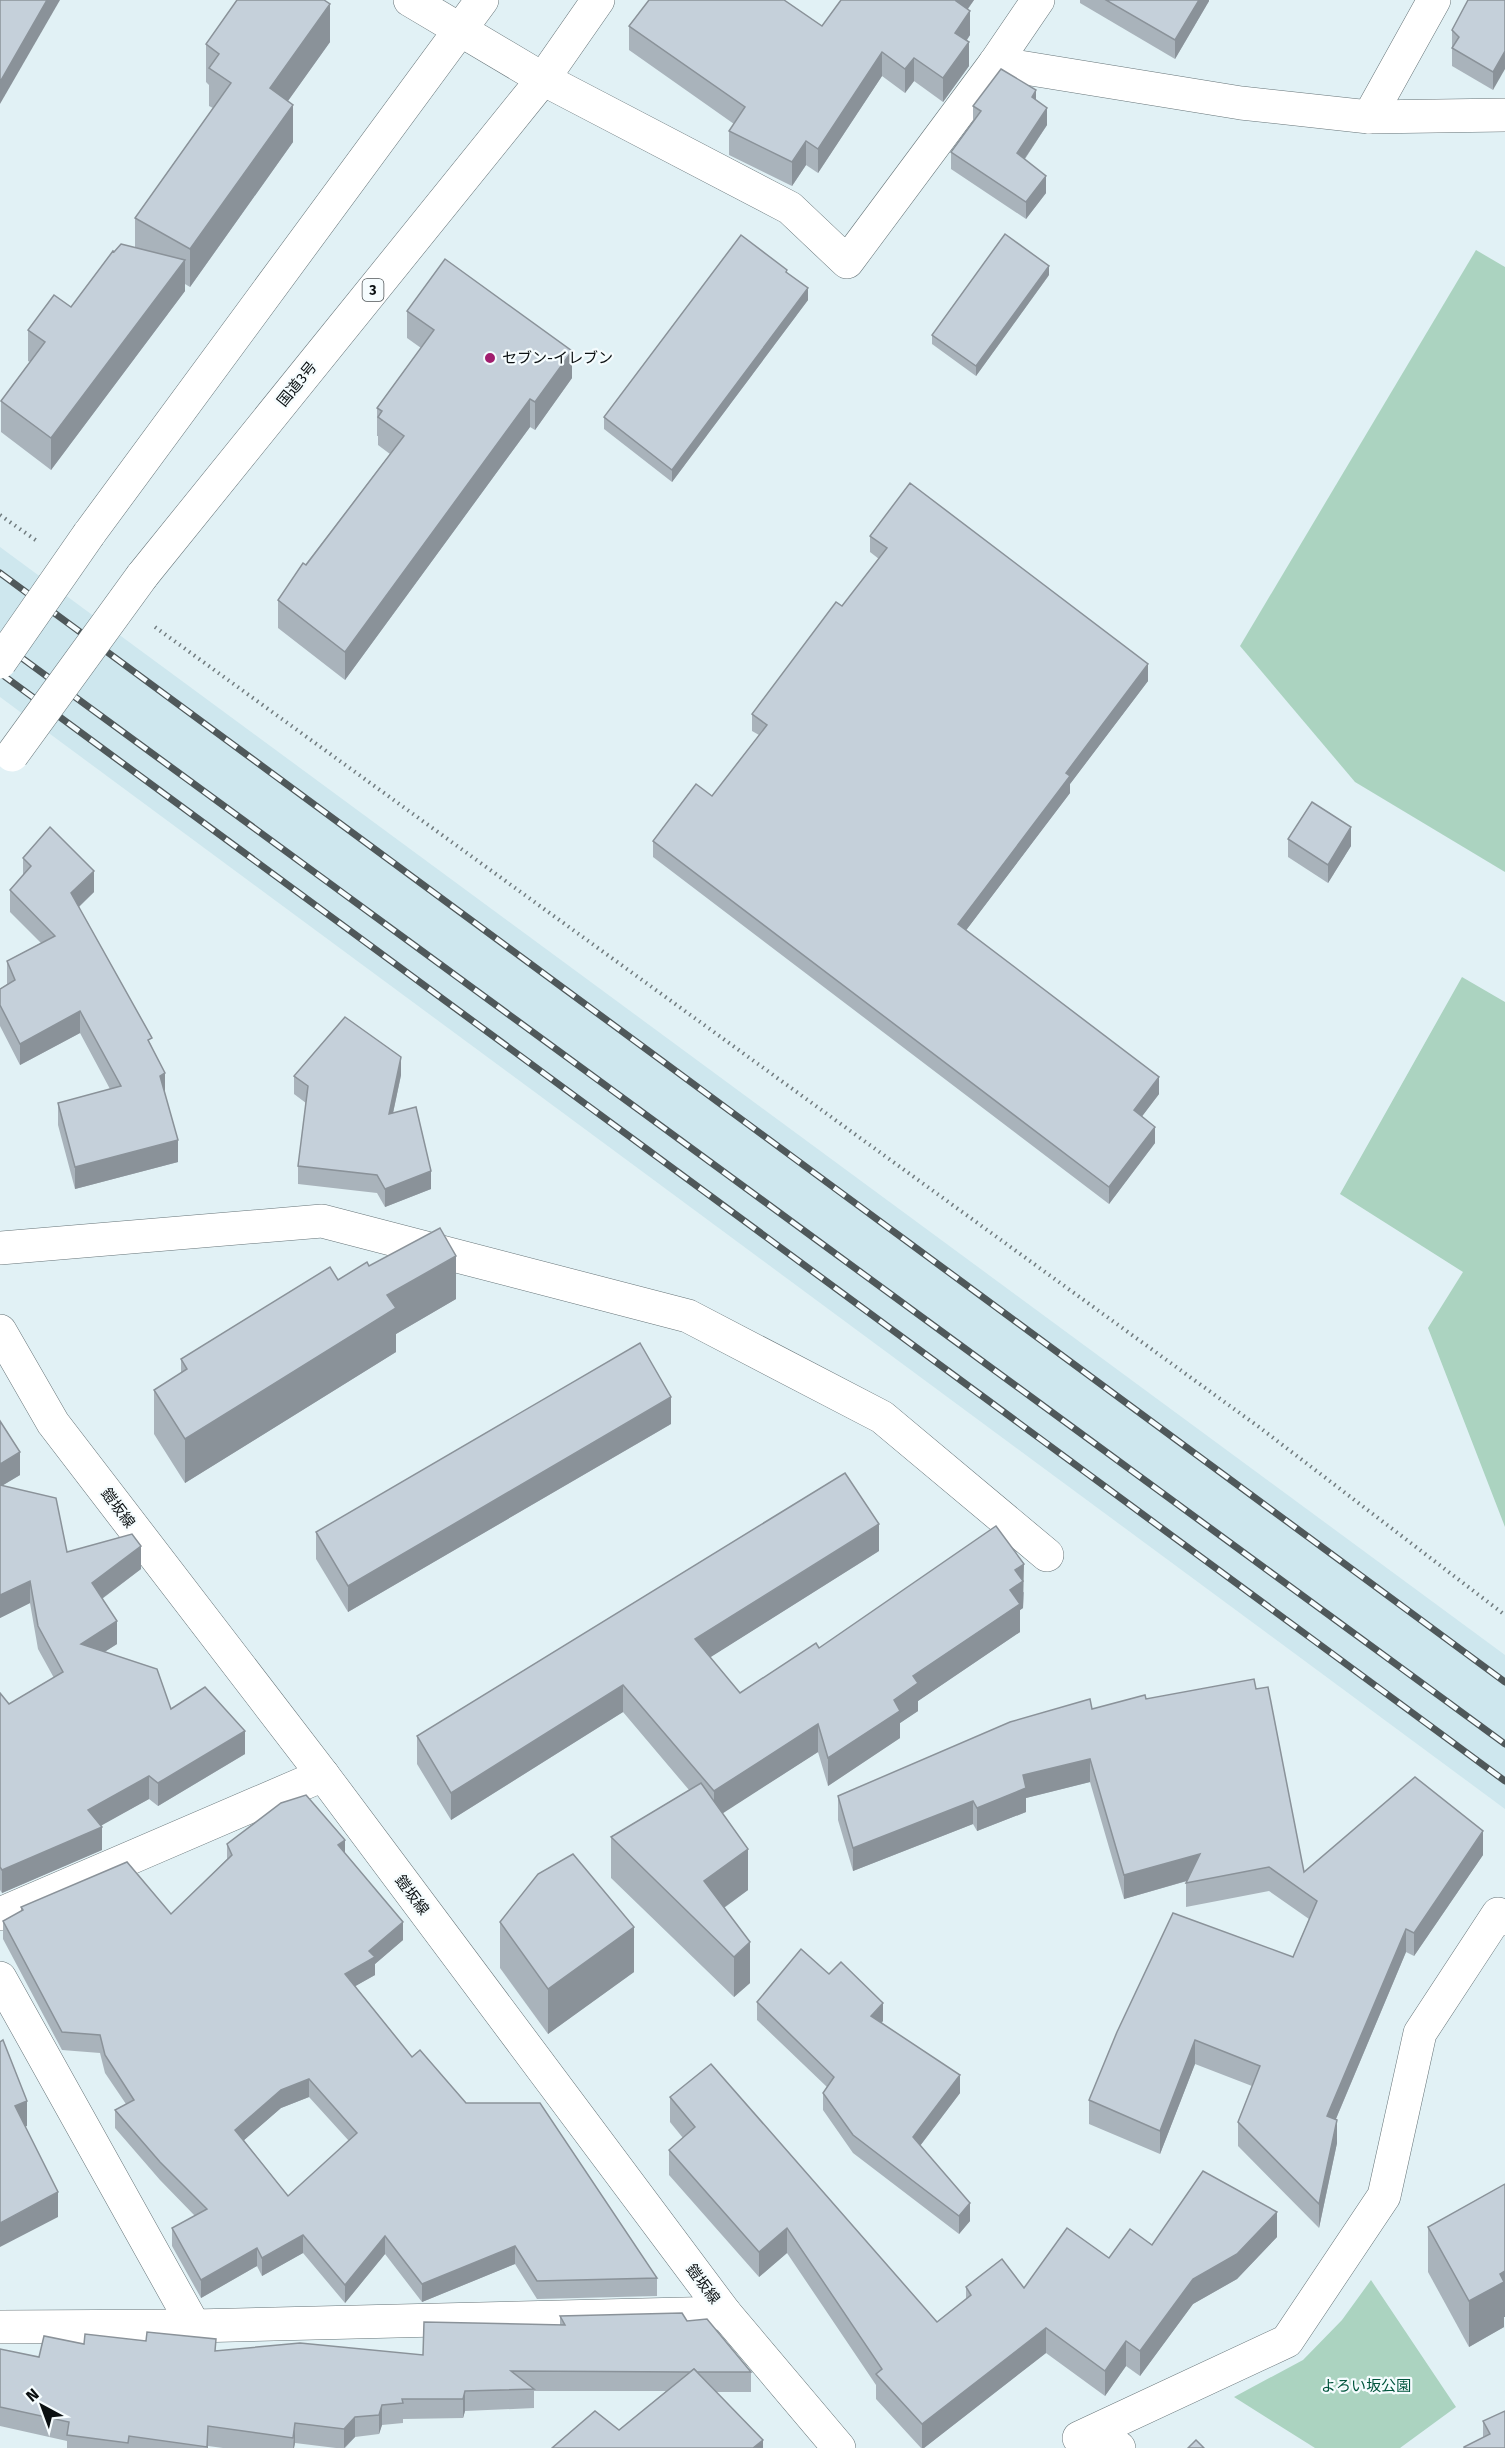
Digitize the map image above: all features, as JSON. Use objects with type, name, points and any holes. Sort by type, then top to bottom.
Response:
[{"type":"main road","points":[[410,0],[543,79],[790,208],[847,262],[995,63],[1038,0]]},
{"type":"main road","points":[[0,662],[89,534],[482,0]]},
{"type":"main road","name":"国道3号","points":[[6,764],[142,576],[543,79],[598,0]]},
{"type":"main road","points":[[1369,117],[1434,0]]},
{"type":"main road","points":[[995,63],[1241,103],[1369,117],[1505,115]]},
{"type":"main road","points":[[0,1248],[322,1221],[688,1317],[882,1417],[1047,1556]]},
{"type":"main road","name":"鎧坂線","points":[[0,1331],[53,1423],[323,1774],[725,2313],[839,2448]]},
{"type":"main road","points":[[0,1914],[323,1774]]},
{"type":"main road","points":[[1075,2443],[1287,2341],[1384,2196],[1420,2033],[1498,1914],[1505,1919]]},
{"type":"main road","points":[[0,1978],[194,2326]]},
{"type":"main road","points":[[0,2327],[194,2326],[725,2313]]},
{"type":"main road","points":[[1075,2443],[1119,2448]]},
{"type":"path","points":[[0,514],[39,543]]},
{"type":"path","points":[[145,620],[1258,1426],[1505,1615]]},
{"type":"shaded area","points":[[0,547],[1505,1655],[1505,1809],[0,697]]},
{"type":"green space","points":[[1476,250],[1505,267],[1505,872],[1355,782],[1240,646]]},
{"type":"green space","points":[[1462,977],[1505,1002],[1505,1527],[1428,1328],[1463,1272],[1340,1194]]},
{"type":"green space","name":"よろい坂公園","points":[[1371,2280],[1456,2407],[1400,2448],[1315,2448],[1234,2397],[1303,2360],[1342,2320]]},
{"type":"building","points":[[0,0],[47,0],[0,82]]},
{"type":"building","points":[[237,0],[324,0],[330,4],[270,88],[293,105],[190,249],[135,218],[231,83],[209,68],[219,54],[206,44]]},
{"type":"building","points":[[649,0],[784,0],[822,26],[841,0],[957,0],[970,11],[955,33],[969,42],[943,78],[914,58],[905,69],[882,52],[818,149],[806,141],[792,162],[729,131],[745,107],[629,26]]},
{"type":"building","points":[[1106,0],[1199,0],[1175,40]]},
{"type":"building","points":[[1468,0],[1505,0],[1505,51],[1493,72],[1452,48],[1459,37],[1452,30]]},
{"type":"building","points":[[1001,69],[1036,90],[1032,97],[1047,108],[1017,153],[1046,176],[1026,202],[951,152],[981,111],[973,106]]},
{"type":"building","points":[[1005,234],[1049,266],[976,366],[932,335]]},
{"type":"building","points":[[741,235],[808,288],[672,470],[604,417]]},
{"type":"building","points":[[121,244],[185,260],[51,438],[1,401],[45,342],[28,330],[54,295],[71,307],[113,251]]},
{"type":"building","points":[[445,259],[572,351],[535,402],[530,399],[345,652],[278,600],[303,563],[306,565],[404,436],[378,417],[382,411],[377,408],[434,330],[407,311]]},
{"type":"building","points":[[910,483],[1148,664],[1066,773],[1070,776],[958,924],[1159,1077],[1134,1110],[1155,1127],[1109,1187],[653,841],[696,784],[712,796],[767,725],[752,714],[836,602],[842,606],[887,548],[870,536]]},
{"type":"building","points":[[1312,802],[1351,827],[1328,865],[1288,839]]},
{"type":"building","points":[[50,827],[94,871],[71,893],[152,1038],[148,1040],[165,1073],[160,1076],[178,1140],[75,1167],[58,1103],[121,1086],[80,1011],[20,1044],[0,1005],[0,989],[15,980],[7,961],[55,936],[10,890],[31,866],[23,858]]},
{"type":"building","points":[[345,1017],[401,1057],[389,1114],[416,1107],[431,1171],[385,1189],[377,1175],[298,1166],[308,1086],[294,1076]]},
{"type":"building","points":[[440,1228],[456,1256],[387,1295],[396,1308],[185,1439],[154,1390],[187,1369],[181,1359],[330,1267],[338,1280],[367,1262],[369,1266]]},
{"type":"building","points":[[640,1343],[671,1397],[348,1586],[316,1532]]},
{"type":"building","points":[[0,1421],[20,1452],[0,1464]]},
{"type":"building","points":[[845,1473],[879,1524],[695,1639],[740,1693],[816,1643],[819,1648],[996,1526],[1024,1564],[1015,1570],[1023,1581],[1010,1590],[1020,1604],[913,1676],[918,1683],[894,1700],[900,1711],[828,1758],[818,1724],[714,1791],[623,1685],[451,1793],[417,1736]]},
{"type":"building","points":[[0,1485],[56,1498],[67,1552],[132,1534],[141,1546],[92,1583],[117,1621],[81,1644],[157,1669],[171,1709],[205,1687],[245,1731],[158,1783],[149,1776],[88,1810],[102,1827],[2,1870],[0,1867],[0,1693],[9,1704],[63,1672],[38,1626],[30,1581],[0,1595]]},
{"type":"building","points":[[1254,1679],[1256,1689],[1268,1687],[1304,1872],[1415,1777],[1483,1831],[1414,1933],[1406,1929],[1327,2116],[1337,2120],[1319,2204],[1238,2122],[1260,2066],[1195,2040],[1160,2131],[1089,2100],[1117,2032],[1173,1913],[1293,1957],[1317,1901],[1269,1867],[1186,1883],[1200,1854],[1124,1875],[1090,1759],[1023,1775],[1026,1788],[977,1808],[973,1801],[853,1848],[838,1796],[1010,1722],[1090,1699],[1092,1709],[1145,1695],[1146,1699]]},
{"type":"building","points":[[701,1783],[748,1849],[704,1881],[750,1942],[734,1957],[611,1837]]},
{"type":"building","points":[[306,1795],[345,1840],[338,1845],[403,1922],[369,1951],[375,1957],[345,1974],[412,2057],[420,2050],[466,2103],[540,2103],[657,2278],[537,2281],[515,2246],[422,2284],[385,2236],[345,2285],[303,2235],[262,2258],[257,2248],[201,2280],[172,2228],[207,2209],[160,2162],[115,2110],[134,2100],[105,2055],[100,2035],[62,2032],[3,1921],[23,1910],[21,1907],[127,1862],[171,1914],[232,1855],[227,1844],[281,1803]],"holes":[[[309,2079],[357,2133],[288,2196],[235,2130],[281,2090]]]},
{"type":"building","points":[[573,1854],[634,1927],[548,1989],[500,1922],[538,1874]]},
{"type":"building","points":[[801,1949],[829,1974],[841,1962],[883,2003],[871,2016],[960,2075],[913,2137],[970,2203],[959,2216],[853,2135],[823,2093],[834,2077],[757,2002]]},
{"type":"building","points":[[3,2040],[27,2101],[15,2106],[58,2192],[0,2223],[0,2042]]},
{"type":"building","points":[[711,2064],[937,2322],[971,2295],[966,2287],[1002,2259],[1024,2288],[1067,2228],[1109,2258],[1130,2229],[1152,2245],[1203,2171],[1277,2212],[1237,2254],[1193,2279],[1140,2351],[1126,2341],[1105,2371],[1046,2328],[922,2424],[876,2374],[882,2369],[787,2228],[759,2252],[669,2150],[695,2127],[670,2097]]},
{"type":"building","points":[[1505,2184],[1505,2271],[1500,2274],[1504,2282],[1469,2301],[1428,2227]]},
{"type":"building","points":[[682,2313],[687,2321],[707,2319],[751,2372],[697,2372],[694,2369],[690,2372],[511,2371],[534,2389],[465,2391],[463,2399],[402,2399],[403,2403],[382,2405],[379,2415],[355,2417],[344,2429],[295,2423],[293,2438],[208,2426],[207,2447],[129,2436],[128,2443],[67,2435],[69,2422],[0,2407],[0,2349],[39,2357],[44,2336],[84,2344],[85,2334],[146,2341],[147,2332],[216,2339],[215,2351],[300,2343],[423,2355],[424,2322],[565,2325],[560,2316]]},
{"type":"building","points":[[694,2369],[763,2440],[753,2448],[552,2448],[595,2411],[619,2430]]},
{"type":"building","points":[[1505,2411],[1505,2448],[1464,2448],[1490,2434],[1483,2421]]},
{"type":"building","points":[[1196,2440],[1204,2448],[1188,2448]]},
{"type":"railway","points":[[0,573],[1505,1682]]},
{"type":"railway","points":[[0,642],[1505,1744]]},
{"type":"railway","points":[[0,673],[1505,1781]]},
{"type":"place","name":"セブン-イレブン","points":[[490,358]]}]
